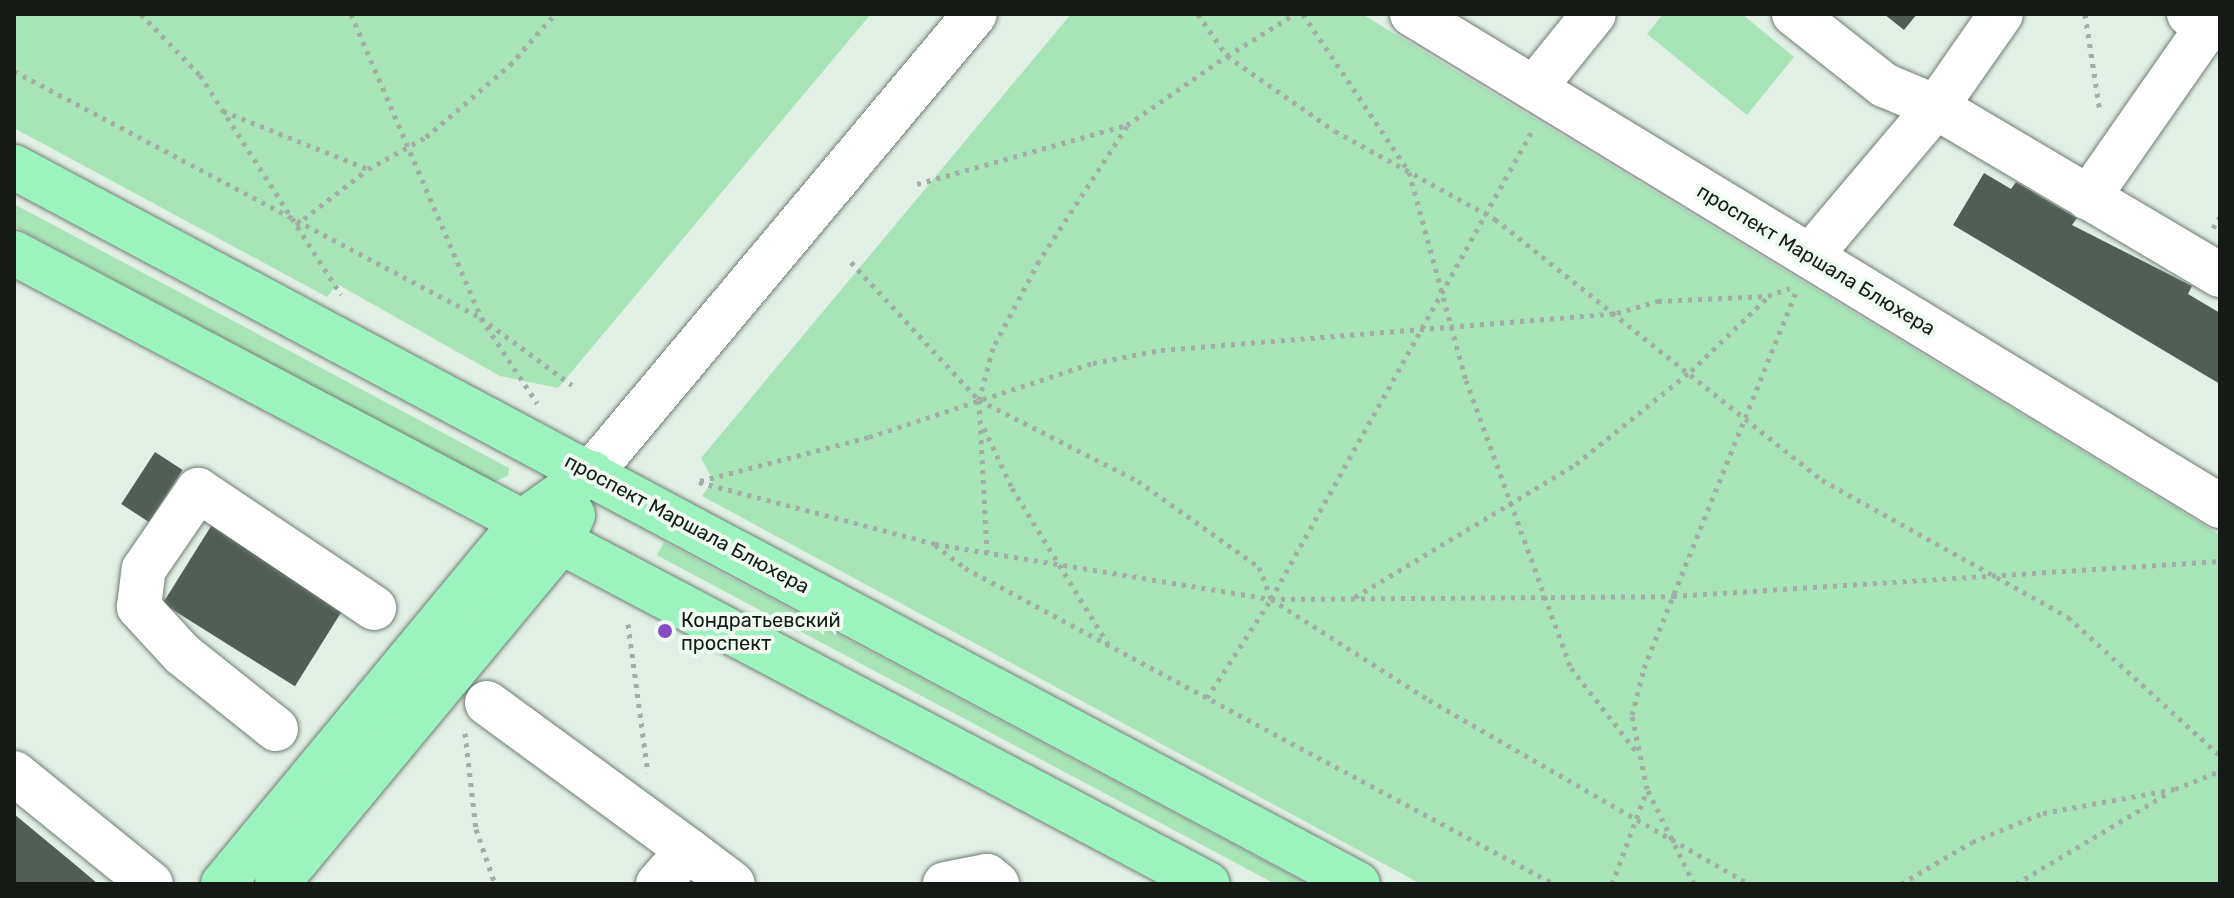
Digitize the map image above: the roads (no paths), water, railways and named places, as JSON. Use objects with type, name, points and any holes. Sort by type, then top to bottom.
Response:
[{"type":"main road","name":"проспект Маршала Блюхера","points":[[14,167],[1358,884]]},
{"type":"main road","points":[[14,253],[1208,884]]},
{"type":"main road","points":[[223,884],[522,522],[591,473]]},
{"type":"main road","points":[[277,884],[560,543],[591,473]]},
{"type":"street","name":"проспект Маршала Блюхера","points":[[1412,14],[2220,506]]},
{"type":"street","points":[[1542,93],[1594,14]]},
{"type":"street","points":[[1794,14],[1884,85],[2099,183],[2220,275]]},
{"type":"street","points":[[1810,256],[1936,107],[2001,14]]},
{"type":"street","points":[[2099,183],[2199,39],[2199,22],[2189,14]]},
{"type":"street","points":[[591,473],[969,17]]},
{"type":"street","points":[[276,729],[182,654],[139,607],[144,569],[198,490],[374,608]]},
{"type":"street","points":[[475,716],[672,838],[733,884]]},
{"type":"street","points":[[14,773],[151,884]]},
{"type":"street","points":[[658,884],[672,838]]},
{"type":"street","points":[[945,884],[987,876],[997,884]]},
{"type":"place","name":"Кондратьевский проспект","points":[[665,631]]}]
